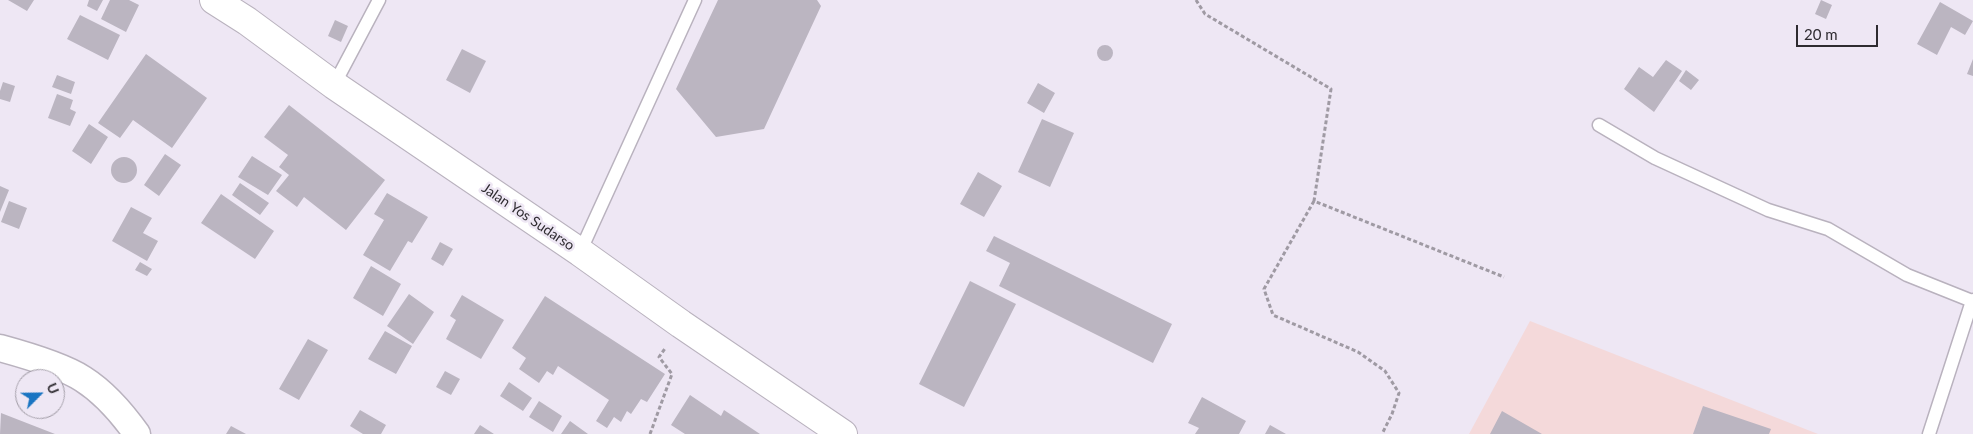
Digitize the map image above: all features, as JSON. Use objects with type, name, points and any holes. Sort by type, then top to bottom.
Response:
[{"type":"main road","name":"Jalan Yos Sudarso","points":[[214,0],[247,21],[334,85],[580,252],[680,324],[843,434]]},
{"type":"street","points":[[0,348],[40,361],[82,378],[106,396],[137,434]]},
{"type":"lane","points":[[334,85],[379,0]]},
{"type":"lane","points":[[580,252],[695,0]]},
{"type":"lane","points":[[1599,125],[1655,158],[1768,210],[1828,229],[1907,274],[1972,300],[1929,434]]},
{"type":"path","points":[[1196,0],[1205,14],[1331,89],[1314,201],[1264,289],[1273,315],[1358,352],[1385,371],[1399,393],[1392,414],[1382,434]]},
{"type":"path","points":[[1314,201],[1504,278]]},
{"type":"path","points":[[650,434],[672,374],[660,357],[680,324]]},
{"type":"shaded area","points":[[1530,321],[1818,434],[1469,434]]},
{"type":"building","points":[[8,0],[34,0],[27,11]]},
{"type":"building","points":[[89,0],[103,0],[97,11],[87,6]]},
{"type":"building","points":[[110,0],[129,0],[139,5],[126,32],[101,19]]},
{"type":"building","points":[[718,0],[817,0],[821,6],[764,129],[716,137],[676,89]]},
{"type":"building","points":[[1821,0],[1832,5],[1826,19],[1815,14]]},
{"type":"building","points":[[1940,2],[1973,21],[1965,35],[1951,27],[1937,55],[1917,44]]},
{"type":"building","points":[[80,15],[120,35],[108,60],[67,39]]},
{"type":"building","points":[[335,20],[348,26],[341,42],[328,36]]},
{"type":"building","points":[[1102,45],[1108,45],[1113,50],[1111,59],[1102,61],[1097,56],[1097,50]]},
{"type":"building","points":[[462,49],[486,61],[470,93],[446,80]]},
{"type":"building","points":[[146,54],[207,98],[172,148],[133,120],[120,138],[98,123]]},
{"type":"building","points":[[1973,59],[1973,76],[1967,74]]},
{"type":"building","points":[[1666,60],[1682,71],[1654,112],[1624,89],[1639,67],[1653,77]]},
{"type":"building","points":[[1686,70],[1699,80],[1691,90],[1679,81]]},
{"type":"building","points":[[57,75],[75,82],[71,94],[52,87]]},
{"type":"building","points":[[3,82],[15,86],[10,102],[0,99]]},
{"type":"building","points":[[1038,83],[1055,93],[1044,113],[1027,103]]},
{"type":"building","points":[[57,94],[73,100],[70,109],[76,112],[70,126],[48,118]]},
{"type":"building","points":[[289,105],[385,180],[346,230],[304,197],[297,207],[276,191],[289,175],[279,167],[288,155],[264,137]]},
{"type":"building","points":[[1042,119],[1074,133],[1050,187],[1018,172]]},
{"type":"building","points":[[89,124],[108,137],[91,164],[72,151]]},
{"type":"building","points":[[165,154],[181,165],[159,196],[144,185]]},
{"type":"building","points":[[252,156],[282,175],[268,195],[238,177]]},
{"type":"building","points":[[124,157],[133,161],[137,170],[133,179],[124,183],[115,179],[111,170],[115,161]]},
{"type":"building","points":[[978,172],[1002,186],[984,217],[960,204]]},
{"type":"building","points":[[240,183],[269,203],[260,215],[232,195]]},
{"type":"building","points":[[0,186],[9,190],[0,212]]},
{"type":"building","points":[[387,193],[428,217],[412,243],[408,241],[390,271],[363,255],[384,220],[374,214]]},
{"type":"building","points":[[221,194],[274,231],[255,259],[201,223]]},
{"type":"building","points":[[9,201],[27,208],[19,229],[1,222]]},
{"type":"building","points":[[131,207],[152,218],[143,233],[158,241],[147,261],[112,241]]},
{"type":"building","points":[[994,236],[1172,324],[1153,363],[999,286],[1010,263],[986,251]]},
{"type":"building","points":[[440,242],[453,249],[443,266],[431,259]]},
{"type":"building","points":[[140,262],[152,269],[147,276],[135,270]]},
{"type":"building","points":[[371,266],[401,284],[383,316],[353,298]]},
{"type":"building","points":[[970,281],[1016,304],[964,407],[919,384]]},
{"type":"building","points":[[409,294],[434,312],[413,344],[387,326]]},
{"type":"building","points":[[462,295],[504,320],[481,359],[446,339],[456,320],[450,316]]},
{"type":"building","points":[[545,296],[665,374],[647,402],[641,399],[631,414],[627,411],[621,422],[614,417],[607,428],[596,421],[609,400],[558,366],[553,375],[547,371],[539,383],[519,369],[526,358],[512,348]]},
{"type":"building","points":[[385,331],[412,346],[396,374],[368,359]]},
{"type":"building","points":[[308,339],[328,350],[299,400],[279,389]]},
{"type":"building","points":[[445,371],[460,379],[451,395],[436,387]]},
{"type":"building","points":[[509,382],[532,398],[523,411],[500,396]]},
{"type":"building","points":[[690,395],[721,416],[724,410],[760,434],[685,434],[671,425]]},
{"type":"building","points":[[1202,397],[1246,421],[1239,434],[1195,434],[1199,428],[1188,423]]},
{"type":"building","points":[[539,401],[562,416],[553,432],[529,417]]},
{"type":"building","points":[[1703,406],[1771,429],[1769,434],[1693,434]]},
{"type":"building","points":[[360,410],[386,425],[381,434],[363,434],[350,426]]},
{"type":"building","points":[[1502,411],[1542,434],[1490,434]]},
{"type":"building","points":[[1,413],[55,434],[0,434]]},
{"type":"building","points":[[570,421],[588,434],[561,434]]},
{"type":"building","points":[[480,425],[494,434],[474,434]]},
{"type":"building","points":[[1270,425],[1286,434],[1265,434]]},
{"type":"building","points":[[231,426],[246,434],[226,434]]}]
